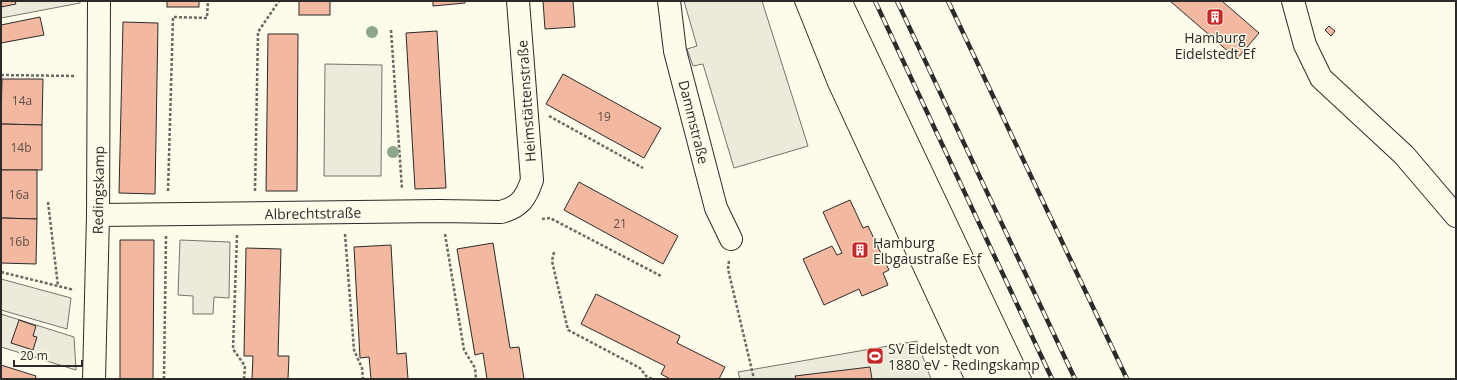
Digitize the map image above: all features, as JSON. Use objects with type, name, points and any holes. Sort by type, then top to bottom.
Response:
[{"type":"street","name":"Redingskamp","points":[[94,379],[98,216],[99,1]]},
{"type":"street","name":"Heimstättenstraße","points":[[518,1],[532,180],[524,199]]},
{"type":"street","name":"Dammstraße","points":[[669,1],[675,51],[716,208],[731,239]]},
{"type":"street","points":[[1293,1],[1304,45],[1321,78],[1404,155],[1456,216]]},
{"type":"street","name":"Albrechtstraße","points":[[98,216],[439,211],[501,212],[517,206],[524,199]]},
{"type":"path","points":[[167,199],[173,17],[207,18],[208,1]]},
{"type":"path","points":[[255,194],[258,32],[279,1]]},
{"type":"path","points":[[391,30],[402,193]]},
{"type":"path","points":[[1,75],[77,76]]},
{"type":"path","points":[[547,114],[643,168]]},
{"type":"path","points":[[48,202],[58,286]]},
{"type":"path","points":[[542,219],[550,218],[661,276]]},
{"type":"path","points":[[445,230],[464,350],[475,368],[476,379]]},
{"type":"path","points":[[345,231],[354,350],[362,368],[363,379]]},
{"type":"path","points":[[164,379],[166,233]]},
{"type":"path","points":[[237,233],[233,350],[245,366],[244,379]]},
{"type":"path","points":[[731,239],[728,269],[754,379]]},
{"type":"path","points":[[554,252],[552,261],[568,330],[640,368],[646,376],[652,379]]},
{"type":"path","points":[[1,272],[76,290]]},
{"type":"shaded area","points":[[1,1],[80,1],[80,3],[1,18]]},
{"type":"shaded area","points":[[684,1],[762,1],[808,146],[734,168],[703,64],[693,66],[687,49],[697,46]]},
{"type":"shaded area","points":[[325,64],[382,65],[381,176],[324,176]]},
{"type":"shaded area","points":[[180,240],[230,242],[229,298],[214,297],[213,314],[193,314],[193,296],[178,295]]},
{"type":"shaded area","points":[[1,279],[71,298],[67,329],[1,310]]},
{"type":"shaded area","points":[[1,314],[74,337],[76,370],[1,347]]},
{"type":"shaded area","name":"SV Eidelstedt von 1880 eV - Redingskamp","points":[[917,341],[931,379],[740,379],[738,372]]},
{"type":"building","points":[[1,1],[15,1],[16,4],[1,7]]},
{"type":"building","points":[[167,1],[199,1],[199,7],[167,7]]},
{"type":"building","points":[[299,1],[330,1],[330,15],[299,15]]},
{"type":"building","points":[[433,1],[465,1],[465,3],[433,6]]},
{"type":"building","points":[[543,1],[573,1],[575,27],[545,29]]},
{"type":"building","name":"Hamburg Eidelstedt Ef","points":[[1170,1],[1222,1],[1259,33],[1237,59]]},
{"type":"building","points":[[40,17],[44,35],[1,43],[1,25]]},
{"type":"building","points":[[123,22],[158,23],[155,194],[119,193]]},
{"type":"building","points":[[1329,26],[1335,31],[1331,36],[1325,30]]},
{"type":"building","points":[[437,31],[446,188],[415,189],[406,33]]},
{"type":"building","points":[[268,34],[298,34],[297,191],[266,191]]},
{"type":"building","points":[[563,74],[661,128],[644,158],[546,104]]},
{"type":"building","points":[[2,79],[43,79],[42,125],[1,124]]},
{"type":"building","points":[[1,124],[42,125],[42,170],[1,170]]},
{"type":"building","points":[[1,170],[37,170],[37,219],[1,218]]},
{"type":"building","points":[[579,182],[678,236],[663,264],[564,210]]},
{"type":"building","name":"Hamburg Elbgaustraße Esf","points":[[850,200],[863,228],[868,226],[889,270],[883,273],[888,285],[862,296],[859,289],[824,305],[803,259],[832,246],[837,255],[842,253],[823,212]]},
{"type":"building","points":[[1,218],[37,219],[36,264],[1,263]]},
{"type":"building","points":[[120,240],[154,240],[153,379],[120,379]]},
{"type":"building","points":[[493,243],[510,348],[519,347],[524,379],[487,379],[483,353],[475,355],[457,249]]},
{"type":"building","points":[[391,245],[397,354],[406,353],[408,379],[371,379],[369,357],[360,358],[354,247]]},
{"type":"building","points":[[246,248],[281,249],[278,356],[289,356],[288,379],[252,379],[253,356],[244,356]]},
{"type":"building","points":[[596,294],[680,336],[677,343],[725,367],[719,379],[670,379],[661,374],[665,366],[581,324]]},
{"type":"building","points":[[19,320],[36,326],[33,336],[37,337],[33,350],[11,343]]},
{"type":"building","points":[[1,365],[36,376],[35,379],[1,379]]},
{"type":"building","points":[[870,367],[872,379],[796,379],[795,376]]},
{"type":"tram line","points":[[794,1],[828,86],[964,379]]},
{"type":"tram line","points":[[853,1],[1032,379]]},
{"type":"railway","points":[[875,1],[1052,379]]},
{"type":"railway","points":[[897,1],[1075,379]]},
{"type":"railway","points":[[948,1],[1127,379]]},
{"type":"place","name":"Hamburg Eidelstedt Ef","points":[[1215,17]]},
{"type":"place","name":"Hamburg Elbgaustraße Esf","points":[[860,250]]},
{"type":"place","name":"SV Eidelstedt von 1880 eV - Redingskamp","points":[[875,356]]}]
